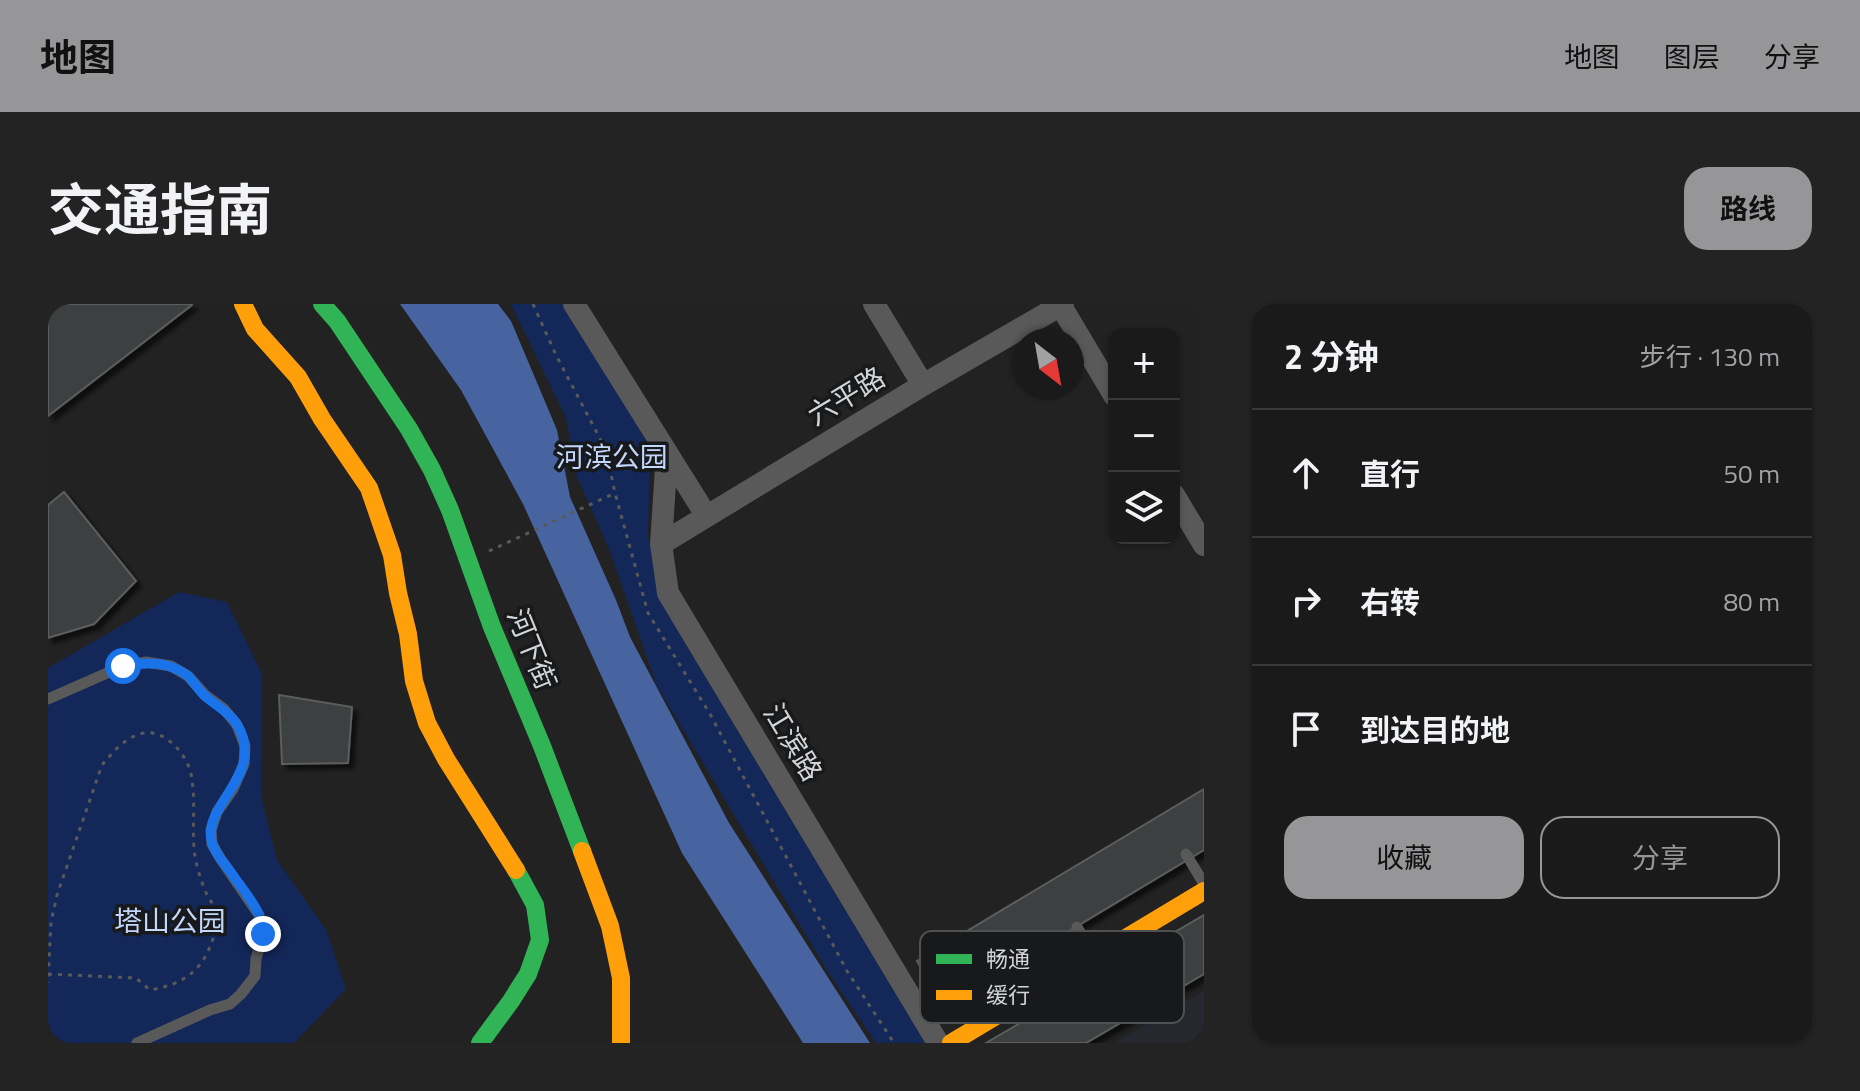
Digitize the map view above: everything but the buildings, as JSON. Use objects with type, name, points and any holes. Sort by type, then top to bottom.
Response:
[{"type":"street","points":[[243,304],[255,329],[298,377],[322,419],[369,488],[392,555],[414,681],[427,723],[535,905],[540,940],[528,974],[480,1043]]},
{"type":"street","name":"河下街","points":[[322,304],[337,321],[417,442],[450,510],[492,627],[542,746],[610,926],[621,978],[621,1043]]},
{"type":"street","points":[[574,304],[706,515]]},
{"type":"street","points":[[874,304],[923,385]]},
{"type":"street","points":[[1062,305],[1108,385]]},
{"type":"street","name":"六平路","points":[[661,544],[923,385],[1062,305]]},
{"type":"street","name":"江滨路","points":[[667,453],[661,544],[668,593],[920,1013]]},
{"type":"street","points":[[1180,505],[1204,545]]},
{"type":"street","points":[[1137,931],[1204,891]]},
{"type":"street","name":"江滨路","points":[[926,1023],[938,1043]]},
{"type":"street","points":[[951,1043],[984,1023]]},
{"type":"lane","points":[[48,699],[123,666],[146,662],[171,666],[188,676],[205,695],[224,709],[237,725],[245,746],[244,764],[233,789],[217,812],[211,830],[212,844],[259,915],[263,934],[255,976],[230,1004],[137,1043]]},
{"type":"lane","points":[[1186,854],[1204,884]]},
{"type":"lane","points":[[1077,927],[1079,931]]},
{"type":"path","points":[[468,561],[615,493]]},
{"type":"path","points":[[48,974],[136,978],[150,990],[171,986],[192,974],[210,949],[218,922],[194,849],[191,772],[182,753],[168,739],[147,732],[130,738],[115,749],[102,765],[57,895],[51,922],[48,974],[48,983]]},
{"type":"path","points":[[48,1034],[52,1043]]},
{"type":"shaded area","points":[[400,304],[498,304],[511,321],[557,430],[570,497],[630,637],[729,823],[870,1043],[803,1043],[682,853],[523,504],[461,390]]},
{"type":"shaded area","points":[[1204,991],[1204,1043],[1114,1043],[1149,1023],[1184,1023],[1184,1003]]},
{"type":"green space","name":"河滨公园","points":[[511,304],[566,304],[650,447],[648,536],[666,611],[926,1043],[876,1043],[828,972],[657,686],[609,549],[577,477],[566,418]]},
{"type":"green space","name":"塔山公园","points":[[179,592],[227,602],[262,674],[261,796],[277,860],[326,930],[346,989],[294,1043],[48,1043],[48,668]]},
{"type":"traffic: fast","points":[[322,304],[337,321],[409,429],[432,470],[582,851]]},
{"type":"traffic: fast","points":[[480,1043],[528,974],[540,940],[535,905],[516,870]]},
{"type":"traffic: slow","points":[[243,304],[255,329],[298,377],[322,419],[369,488],[392,555],[414,681],[427,723],[516,870]]},
{"type":"traffic: slow","points":[[582,851],[610,926],[621,978],[621,1043]]},
{"type":"traffic: slow","points":[[1137,931],[1204,891]]},
{"type":"traffic: slow","points":[[951,1043],[984,1023]]},
{"type":"route","points":[[123,666],[146,662],[171,666],[188,676],[237,725],[245,746],[244,764],[233,789],[217,812],[211,830],[212,844],[259,915],[263,934]]}]
